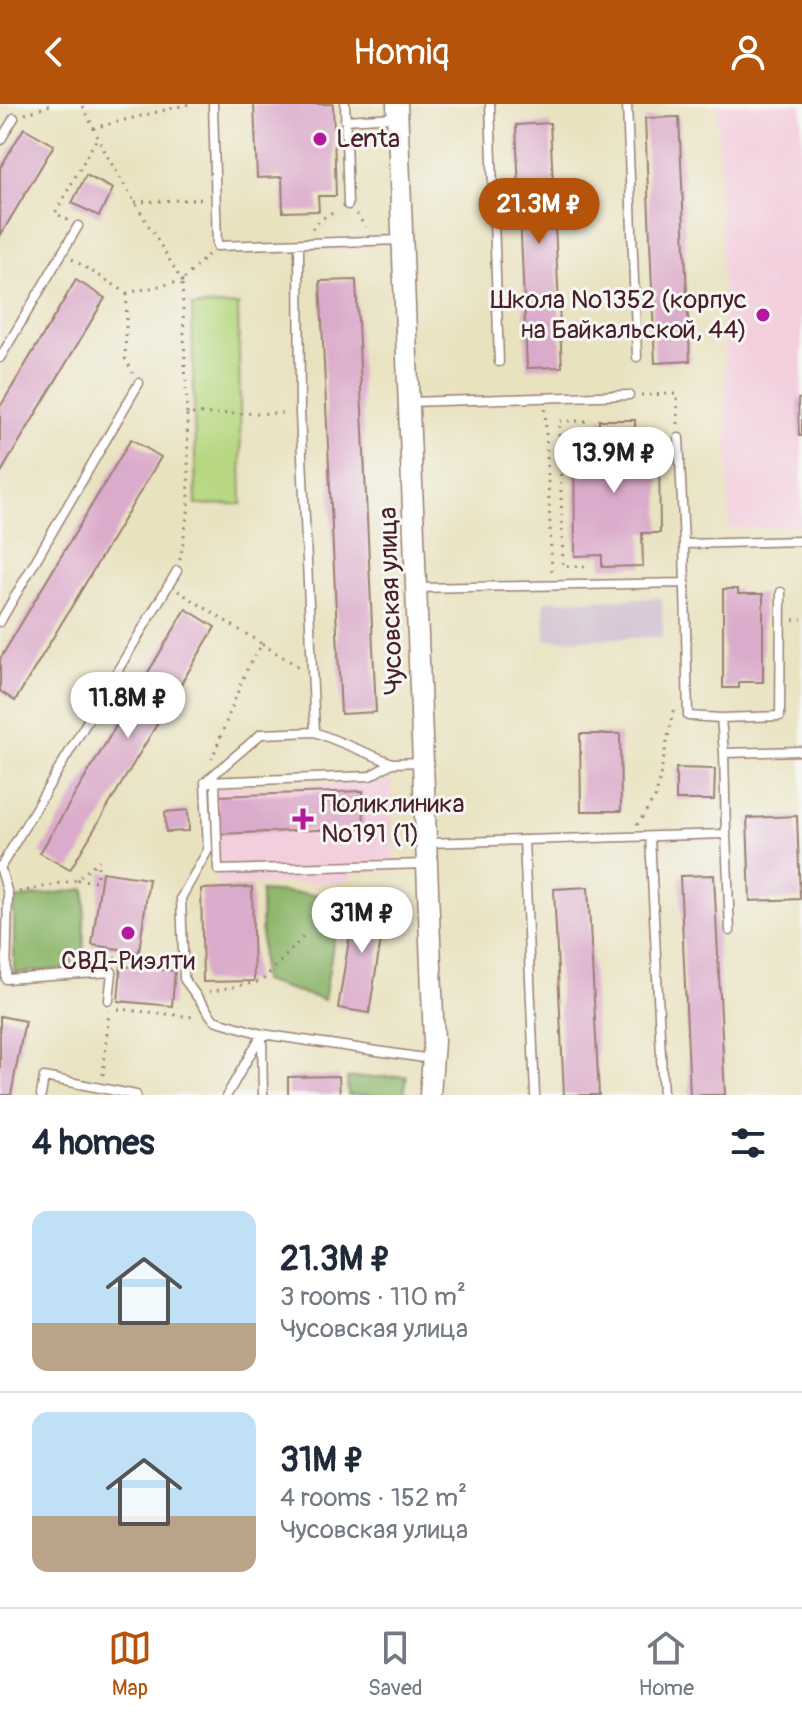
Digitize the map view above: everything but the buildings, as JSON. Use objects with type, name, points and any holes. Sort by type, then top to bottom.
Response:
[{"type":"street","name":"Чусовская улица","points":[[397,111],[434,1060],[430,1095]]},
{"type":"lane","points":[[213,104],[217,246],[401,240]]},
{"type":"lane","points":[[345,104],[348,205]]},
{"type":"lane","points":[[490,104],[499,362]]},
{"type":"lane","points":[[627,104],[637,357]]},
{"type":"lane","points":[[345,120],[397,111]]},
{"type":"lane","points":[[0,141],[14,118]]},
{"type":"lane","points":[[0,358],[78,226]]},
{"type":"lane","points":[[299,244],[300,413],[315,732]]},
{"type":"lane","points":[[0,622],[139,383]]},
{"type":"lane","points":[[408,402],[629,395]]},
{"type":"lane","points":[[679,438],[688,716],[780,716],[781,592]]},
{"type":"lane","points":[[684,544],[802,541]]},
{"type":"lane","points":[[109,1000],[112,972],[6,979],[8,894],[0,867],[177,571]]},
{"type":"lane","points":[[416,588],[685,583]]},
{"type":"lane","points":[[721,718],[730,931]]},
{"type":"lane","points":[[423,762],[392,763],[315,732],[261,734],[210,782],[208,850],[181,898],[184,979],[214,1020],[262,1034],[434,1060]]},
{"type":"lane","points":[[724,753],[802,751]]},
{"type":"lane","points":[[210,782],[370,776],[392,763]]},
{"type":"lane","points":[[210,782],[218,870],[427,864]]},
{"type":"lane","points":[[426,843],[726,834]]},
{"type":"lane","points":[[650,837],[663,1095]]},
{"type":"lane","points":[[524,840],[535,1095]]},
{"type":"lane","points":[[227,1095],[262,1034]]},
{"type":"lane","points":[[262,1034],[263,1095]]},
{"type":"lane","points":[[41,1095],[44,1077],[136,1095]]},
{"type":"path","points":[[14,118],[54,104]]},
{"type":"path","points":[[82,104],[97,138],[182,281],[189,506],[177,571]]},
{"type":"path","points":[[93,128],[189,104]]},
{"type":"path","points":[[78,226],[55,213],[97,138]]},
{"type":"path","points":[[135,202],[216,199]]},
{"type":"path","points":[[299,244],[321,219],[348,205],[378,241]]},
{"type":"path","points":[[62,254],[127,293],[182,281],[217,246]]},
{"type":"path","points":[[127,293],[125,358],[139,383]]},
{"type":"path","points":[[629,395],[677,394],[679,438]]},
{"type":"path","points":[[544,397],[552,585]]},
{"type":"path","points":[[187,414],[300,413]]},
{"type":"path","points":[[586,421],[559,421],[563,566],[590,567]]},
{"type":"path","points":[[548,492],[561,491]]},
{"type":"path","points":[[169,585],[312,674]]},
{"type":"path","points":[[210,782],[245,673],[262,644]]},
{"type":"path","points":[[629,838],[656,796],[678,686],[687,681]]},
{"type":"path","points":[[8,894],[77,880],[96,881],[99,860],[77,880]]},
{"type":"path","points":[[196,995],[262,981],[307,933]]},
{"type":"path","points":[[112,972],[112,958],[184,962]]},
{"type":"path","points":[[102,1088],[109,1008],[214,1020]]},
{"type":"shaded area","name":"Школа №1352 (корпус на Байкальской, 44)","points":[[717,104],[802,104],[802,526],[730,528]]},
{"type":"shaded area","points":[[662,598],[663,637],[545,640],[544,601]]},
{"type":"shaded area","name":"Поликлиника №191 (1)","points":[[391,781],[395,871],[352,872],[349,881],[216,886],[212,788]]},
{"type":"green space","points":[[238,305],[242,504],[196,505],[192,306]]},
{"type":"green space","points":[[85,889],[83,967],[14,973],[14,899]]},
{"type":"green space","points":[[261,891],[341,896],[324,1000],[262,981]]},
{"type":"green space","points":[[407,1076],[404,1095],[348,1095],[347,1078]]},
{"type":"place","name":"Lenta","points":[[320,139]]},
{"type":"place","name":"Школа №1352 (корпус на Байкальской, 44)","points":[[763,315]]},
{"type":"place","name":"Поликлиника №191 (1)","points":[[303,819]]},
{"type":"place","name":"СВД-Риэлти","points":[[128,933]]}]
